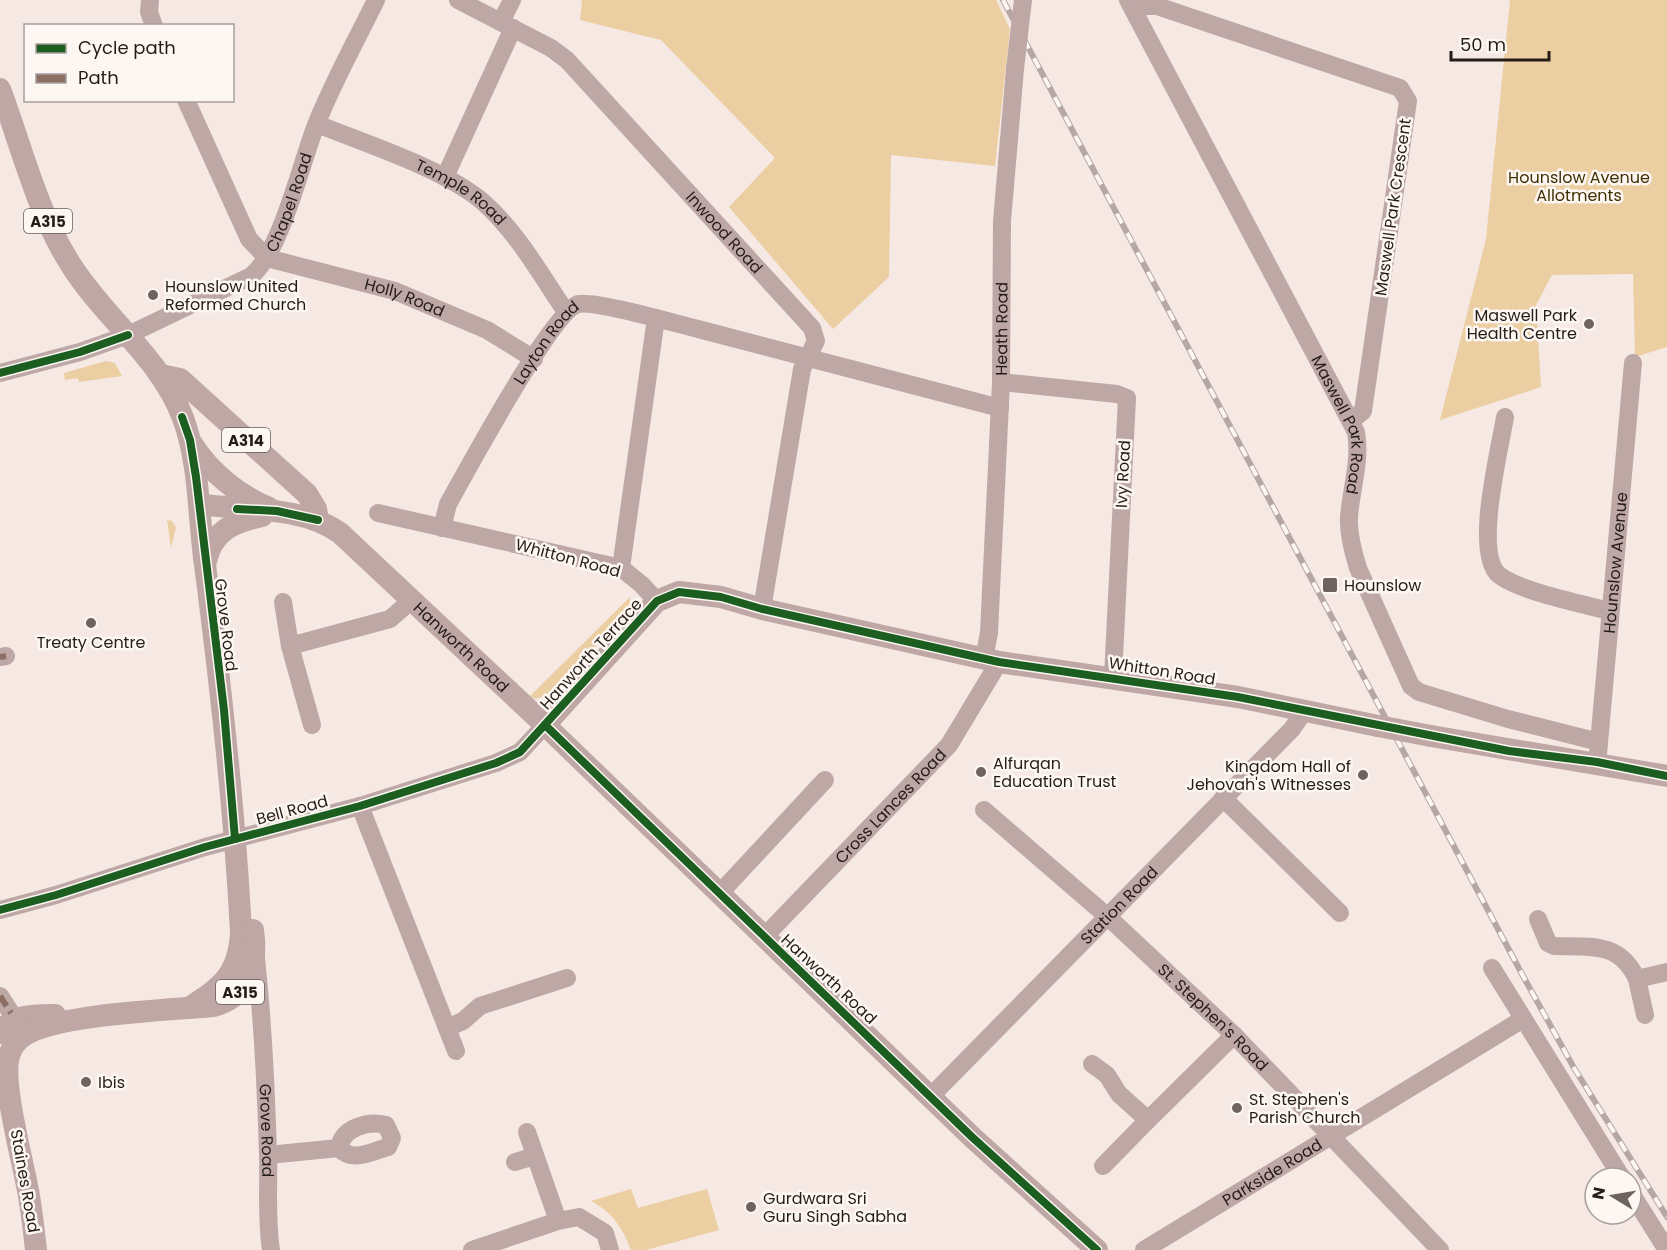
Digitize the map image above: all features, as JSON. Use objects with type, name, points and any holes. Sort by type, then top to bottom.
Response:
[{"type":"main road","name":"A315","points":[[0,89],[54,235],[72,266],[161,375]]},
{"type":"main road","name":"Grove Road","points":[[161,375],[176,402],[190,440],[224,710],[235,839]]},
{"type":"main road","name":"A314","points":[[161,375],[180,379],[307,494],[316,509],[318,520]]},
{"type":"main road","name":"Hanworth Road","points":[[190,440],[201,458],[217,474],[272,509]]},
{"type":"main road","name":"Hanworth Road","points":[[198,500],[272,509],[318,520],[340,534],[413,599],[931,1096],[1097,1250]]},
{"type":"main road","points":[[205,566],[210,546],[222,531],[272,509]]},
{"type":"main road","name":"Whitton Road","points":[[657,602],[679,592],[721,597],[762,609],[992,660],[1113,677],[1305,710],[1509,751],[1598,752],[1667,776]]},
{"type":"main road","name":"Hanworth Terrace","points":[[545,725],[657,602]]},
{"type":"main road","name":"Staines Road","points":[[189,1008],[220,987],[232,972],[240,952],[235,839]]},
{"type":"main road","name":"Staines Road","points":[[5,1023],[20,1017],[99,1017],[228,1002],[243,989],[253,970],[254,940],[248,902],[238,868]]},
{"type":"main road","name":"Staines Road","points":[[36,1250],[13,1111],[9,1057],[18,1040],[33,1031],[99,1017]]},
{"type":"main road","name":"Staines Road","points":[[0,1079],[13,1111]]},
{"type":"street","points":[[150,0],[148,12],[153,24]]},
{"type":"street","name":"Chapel Road","points":[[0,373],[80,352],[128,335],[251,276],[260,269],[267,258],[317,124],[376,0]]},
{"type":"street","name":"Inwood Road","points":[[458,0],[567,60],[812,328],[816,341],[802,369],[762,609]]},
{"type":"street","points":[[445,177],[507,25],[512,0]]},
{"type":"street","name":"Heath Road","points":[[992,660],[990,633],[1001,382],[1002,221],[1023,0]]},
{"type":"street","name":"Maswell Park Road","points":[[1132,5],[1351,421],[1359,447],[1349,519],[1352,550],[1362,578],[1411,686],[1419,692],[1497,716],[1598,752]]},
{"type":"street","name":"Maswell Park Crescent","points":[[1132,5],[1157,6],[1400,88],[1408,101],[1363,411],[1351,421]]},
{"type":"street","points":[[187,102],[249,239],[267,258]]},
{"type":"street","name":"Temple Road","points":[[317,124],[445,177],[482,201],[513,235],[566,312]]},
{"type":"street","name":"Holly Road","points":[[267,258],[395,291],[487,330],[534,359]]},
{"type":"street","name":"Layton Road","points":[[442,528],[444,516],[460,484],[534,359],[566,312],[578,304],[590,304],[656,318],[809,357]]},
{"type":"street","points":[[621,568],[656,318]]},
{"type":"street","points":[[809,357],[1000,408]]},
{"type":"street","name":"Hounslow Avenue","points":[[1598,752],[1633,363]]},
{"type":"street","name":"Ivy Road","points":[[1001,382],[1117,394],[1127,398],[1113,677]]},
{"type":"street","points":[[1505,417],[1488,528],[1489,557],[1493,567],[1500,575],[1525,587],[1609,611]]},
{"type":"street","name":"Whitton Road","points":[[378,513],[621,568],[641,584],[657,602]]},
{"type":"street","points":[[290,646],[390,619],[413,599]]},
{"type":"street","points":[[283,602],[290,646],[312,725]]},
{"type":"street","name":"Cross Lances Road","points":[[764,937],[949,745],[992,660]]},
{"type":"street","name":"Station Road","points":[[931,1096],[1292,729],[1305,710]]},
{"type":"street","name":"Bell Road","points":[[0,910],[56,896],[235,839],[360,806],[496,763],[520,752],[545,725]]},
{"type":"street","points":[[719,894],[825,780]]},
{"type":"street","points":[[1224,798],[1340,913]]},
{"type":"street","points":[[360,806],[456,1051]]},
{"type":"street","name":"St. Stephen's Road","points":[[984,810],[1108,917],[1234,1035],[1440,1250]]},
{"type":"street","points":[[1538,919],[1548,943],[1554,946],[1602,947],[1614,951],[1632,969],[1637,979],[1645,1015]]},
{"type":"street","name":"Grove Road","points":[[254,940],[262,1011],[268,1155],[267,1227],[271,1250]]},
{"type":"street","points":[[1492,968],[1615,1166]]},
{"type":"street","points":[[1637,979],[1667,972]]},
{"type":"street","points":[[447,1028],[462,1021],[480,1006],[567,978]]},
{"type":"street","points":[[243,989],[262,1011]]},
{"type":"street","points":[[0,996],[5,1023]]},
{"type":"street","name":"Parkside Road","points":[[1144,1250],[1523,1019]]},
{"type":"street","points":[[1103,1166],[1234,1035]]},
{"type":"street","points":[[1092,1064],[1107,1075],[1119,1094],[1148,1120]]},
{"type":"street","points":[[527,1132],[558,1221]]},
{"type":"street","points":[[268,1155],[339,1148]]},
{"type":"street","points":[[515,1162],[535,1156]]},
{"type":"street","points":[[1643,1212],[1667,1250]]},
{"type":"street","points":[[475,1249],[558,1221],[579,1217],[605,1233],[610,1250]]},
{"type":"green space","points":[[582,0],[996,0],[1010,29],[995,166],[891,155],[889,277],[833,329],[729,207],[775,158],[661,40],[580,20]]},
{"type":"green space","name":"Hounslow Avenue Allotments","points":[[1510,0],[1667,0],[1667,347],[1635,357],[1633,274],[1552,275],[1536,305],[1541,387],[1440,420],[1486,239]]},
{"type":"green space","points":[[106,361],[115,363],[122,376],[79,382],[78,378],[65,380],[64,373]]},
{"type":"green space","points":[[167,520],[172,521],[176,527],[171,548]]},
{"type":"green space","points":[[630,597],[630,612],[545,696],[535,699],[530,696]]},
{"type":"green space","points":[[631,1189],[638,1208],[707,1189],[719,1230],[646,1250],[631,1250],[616,1221],[591,1201]]},
{"type":"railway","points":[[1003,0],[1523,976],[1574,1068],[1667,1217]]},
{"type":"marked path","points":[[0,657],[6,656]]},
{"type":"marked path","points":[[0,996],[11,1013]]},
{"type":"cycle path","points":[[0,373],[80,352],[128,335]]},
{"type":"cycle path","points":[[182,417],[190,440],[196,477],[224,710],[235,839]]},
{"type":"cycle path","points":[[237,509],[277,511],[318,520]]},
{"type":"cycle path","points":[[0,910],[56,895],[205,847],[360,806],[496,763],[520,752],[657,601],[679,592],[721,597],[762,609],[999,662],[1238,697],[1509,751],[1597,762],[1667,776]]},
{"type":"cycle path","points":[[545,725],[972,1137],[1097,1250]]},
{"type":"place","name":"Hounslow United Reformed Church","points":[[153,295]]},
{"type":"place","name":"Maswell Park Health Centre","points":[[1589,324]]},
{"type":"place","name":"Hounslow","points":[[1330,585]]},
{"type":"place","name":"Treaty Centre","points":[[91,623]]},
{"type":"place","name":"Alfurqan Education Trust","points":[[981,772]]},
{"type":"place","name":"Kingdom Hall of Jehovah's Witnesses","points":[[1363,775]]},
{"type":"place","name":"Ibis","points":[[86,1082]]},
{"type":"place","name":"St. Stephen's Parish Church","points":[[1237,1108]]},
{"type":"place","name":"Gurdwara Sri Guru Singh Sabha","points":[[751,1207]]}]
